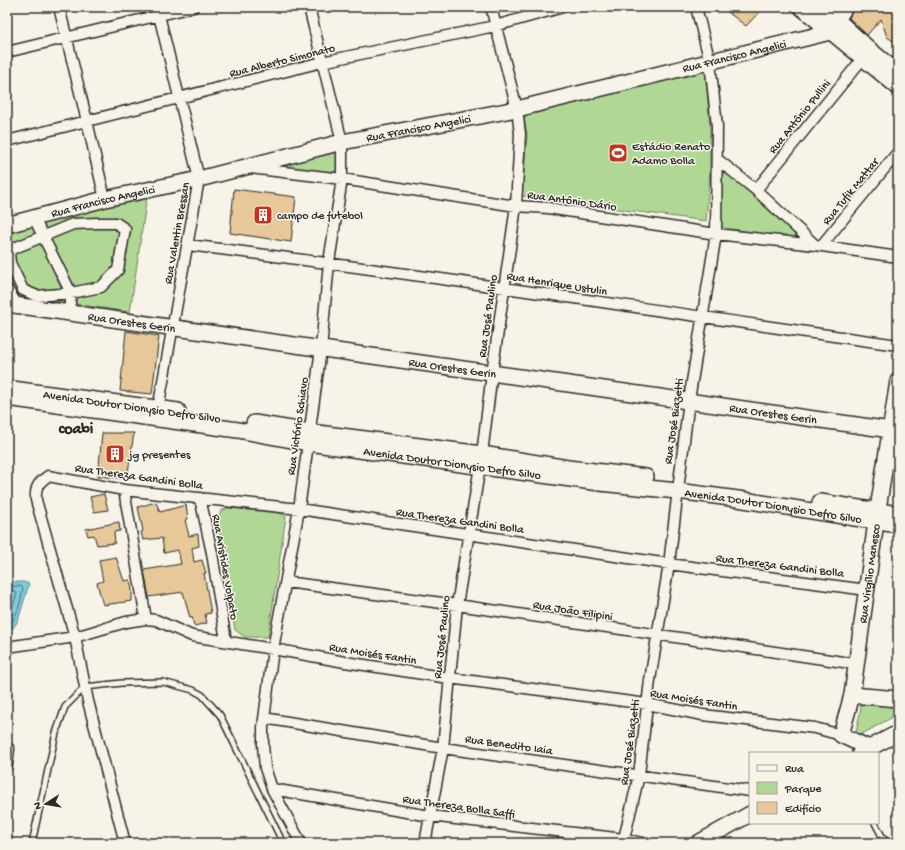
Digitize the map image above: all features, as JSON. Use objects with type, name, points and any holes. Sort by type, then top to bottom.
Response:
[{"type":"street","points":[[59,7],[88,121],[105,200]]},
{"type":"street","points":[[7,52],[66,38],[158,11],[193,7]]},
{"type":"street","name":"Rua Victório Schiavo","points":[[300,843],[272,789],[265,768],[263,745],[264,718],[273,649],[299,509],[321,349],[329,262],[342,179],[342,142],[309,7]]},
{"type":"street","name":"Rua José Paulino","points":[[425,843],[442,748],[457,606],[481,460],[516,206],[520,134],[517,109],[491,7]]},
{"type":"street","name":"Rua Alberto Simonato","points":[[7,141],[322,62],[495,26],[563,7]]},
{"type":"street","name":"Rua José Biazetti","points":[[624,839],[639,775],[650,680],[658,636],[689,400],[716,234],[717,126],[710,62],[696,7]]},
{"type":"street","points":[[801,7],[838,20]]},
{"type":"street","points":[[823,7],[838,20],[866,54],[898,87]]},
{"type":"street","name":"Rua Valentin Bressan","points":[[157,413],[199,179],[158,11]]},
{"type":"street","name":"Rua Francisco Angelici","points":[[7,225],[105,200],[199,179],[342,142],[517,109],[710,62],[838,20]]},
{"type":"street","points":[[866,54],[898,73]]},
{"type":"street","name":"Rua Antônio Pullini","points":[[756,190],[866,54]]},
{"type":"street","name":"Rua Tufik Mattar","points":[[818,245],[898,152]]},
{"type":"street","points":[[717,159],[756,190],[818,245]]},
{"type":"street","name":"Rua Antônio Dário","points":[[243,168],[342,179],[516,206],[548,208],[716,234],[818,245],[898,257]]},
{"type":"street","points":[[34,218],[71,293],[69,312]]},
{"type":"street","points":[[116,223],[125,229],[118,270],[101,287],[71,293],[37,296],[23,290],[10,263],[9,253],[16,248],[73,224],[116,223]]},
{"type":"street","name":"Rua Henrique Ustulin","points":[[188,245],[329,262],[702,318],[898,345]]},
{"type":"street","points":[[7,289],[12,305]]},
{"type":"street","name":"Rua Orestes Gerin","points":[[12,305],[894,430]]},
{"type":"street","name":"Rua Virgílio Manesco","points":[[841,735],[852,695],[857,664],[877,516],[894,430],[898,381]]},
{"type":"street","name":"Avenida Doutor Dionysio Defro Silvo","points":[[7,388],[157,413],[238,430],[309,438],[454,462],[481,460],[600,482],[678,486],[805,509],[877,516],[898,514]]},
{"type":"street","name":"Avenida Doutor Dionysio Defro Silvo","points":[[7,398],[157,413]]},
{"type":"street","name":"Rua Thereza Gandini Bolla","points":[[75,636],[36,500],[35,491],[37,486],[48,476],[124,490],[299,509],[668,564],[867,590]]},
{"type":"street","points":[[124,490],[146,619]]},
{"type":"street","name":"Rua Aristides Volpato","points":[[200,498],[212,553],[226,641]]},
{"type":"street","name":"Avenida Doutor Dionysio Defro Silvo","points":[[877,516],[898,525]]},
{"type":"street","name":"Rua João Filipini","points":[[286,582],[857,664]]},
{"type":"street","name":"Rua Moisés Fantin","points":[[7,647],[75,636],[126,622],[146,619],[156,620],[192,636],[345,662],[450,678],[647,704],[703,715],[815,728],[841,735]]},
{"type":"street","points":[[75,636],[85,687],[125,843]]},
{"type":"street","points":[[852,695],[898,699]]},
{"type":"street","name":"Rua Benedito Iaia","points":[[264,718],[442,748],[749,791]]},
{"type":"street","points":[[841,735],[864,750],[898,733]]},
{"type":"street","points":[[841,735],[849,752]]},
{"type":"street","points":[[7,747],[9,749],[7,765]]},
{"type":"street","name":"Rua Thereza Bolla Saffi","points":[[272,789],[430,816],[624,839],[643,843]]},
{"type":"street","points":[[698,843],[749,815]]},
{"type":"lane","points":[[32,843],[56,732],[65,707],[85,687],[122,683],[162,682],[192,690],[202,695],[220,715],[261,795],[283,843]]},
{"type":"lane","points":[[261,795],[272,789]]},
{"type":"lane","points":[[876,824],[883,838],[888,843]]},
{"type":"green space","name":"Estádio Renato Adamo Bolla","points":[[705,69],[710,126],[710,171],[706,221],[522,196],[527,135],[524,118],[528,113]]},
{"type":"green space","points":[[340,143],[341,175],[254,166]]},
{"type":"green space","points":[[722,168],[803,240],[718,227]]},
{"type":"green space","points":[[147,196],[130,312],[7,294],[7,228]]},
{"type":"green space","points":[[228,508],[279,513],[286,516],[268,637],[245,637],[235,630],[217,521],[221,511]]},
{"type":"green space","points":[[862,702],[898,708],[898,714],[855,738]]},
{"type":"water","points":[[7,582],[24,582],[29,584],[18,621],[13,628],[7,630]]},
{"type":"building","points":[[721,7],[764,7],[746,26]]},
{"type":"building","points":[[854,7],[898,7],[898,44],[887,37],[881,19],[867,35],[849,18]]},
{"type":"building","name":"campo de futebol","points":[[234,189],[296,197],[291,242],[230,233]]},
{"type":"building","points":[[126,331],[159,336],[152,394],[120,391]]},
{"type":"building","name":"jg presentes","points":[[102,433],[134,433],[127,479],[98,476]]},
{"type":"building","points":[[104,494],[108,510],[94,512],[90,497]]},
{"type":"building","points":[[156,502],[160,512],[186,505],[188,519],[185,520],[189,536],[198,534],[199,546],[192,548],[194,562],[202,560],[206,573],[204,573],[211,613],[205,614],[207,623],[194,626],[192,617],[190,618],[183,592],[149,597],[144,570],[181,564],[178,550],[164,553],[162,538],[143,540],[141,532],[143,531],[138,507]]},
{"type":"building","points":[[119,522],[120,531],[114,532],[115,543],[97,545],[94,535],[88,536],[86,529]]},
{"type":"building","points":[[116,557],[124,581],[130,580],[132,601],[103,605],[97,583],[103,581],[99,560]]},
{"type":"place","name":"Estádio Renato Adamo Bolla","points":[[618,153]]},
{"type":"place","name":"campo de futebol","points":[[263,215]]},
{"type":"place","name":"jg presentes","points":[[115,454]]},
{"type":"district","name":"coabi","points":[[76,427]]}]
